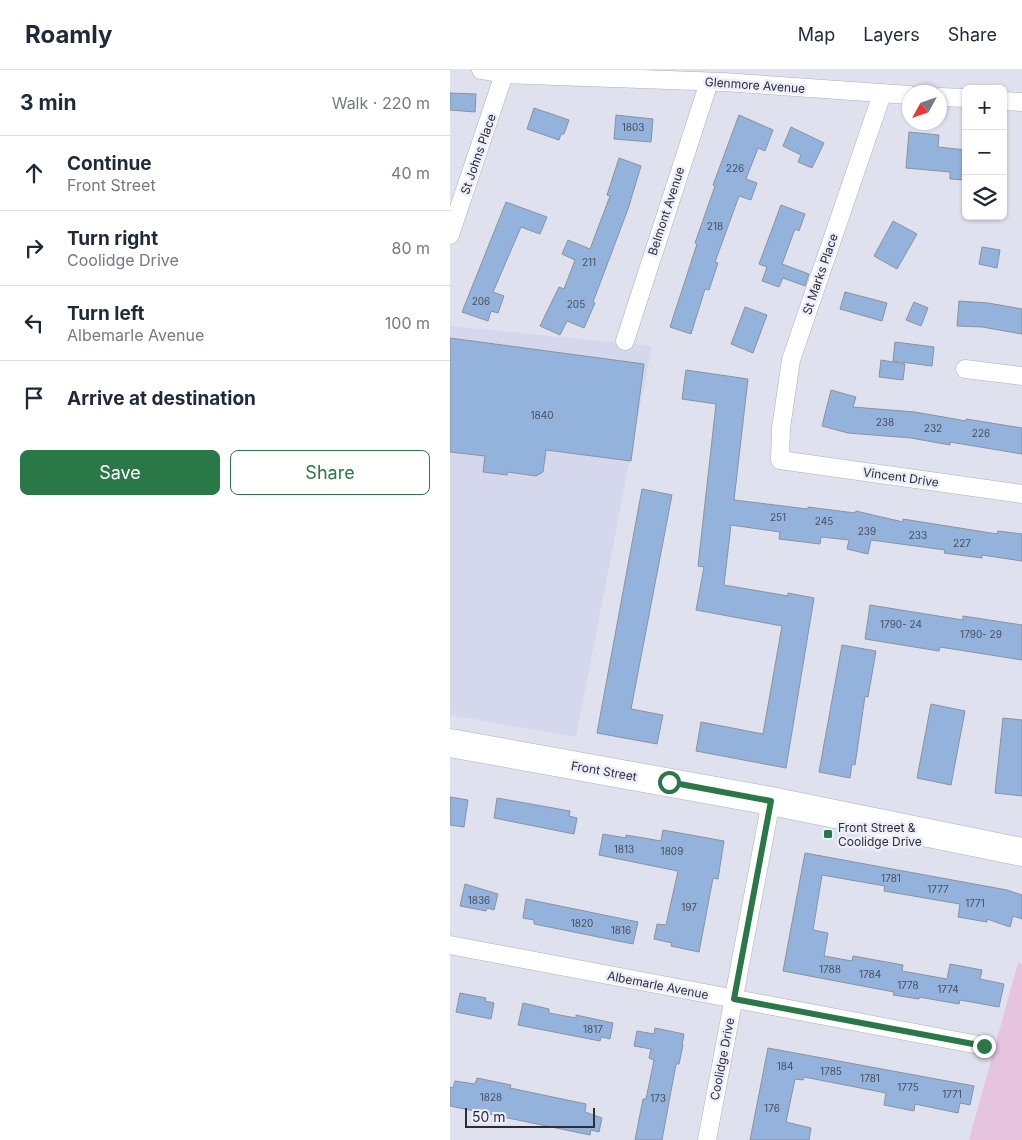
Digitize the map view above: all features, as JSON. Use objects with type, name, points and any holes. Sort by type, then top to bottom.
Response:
[{"type":"main road","name":"Front Street","points":[[450,743],[771,801],[1022,852]]},
{"type":"street","name":"Glenmore Avenue","points":[[481,70],[504,74],[719,78],[902,95]]},
{"type":"street","name":"St Johns Place","points":[[450,235],[504,74]]},
{"type":"street","name":"Belmont Avenue","points":[[625,341],[719,78]]},
{"type":"street","name":"St Marks Place","points":[[780,460],[781,428],[791,360],[882,94]]},
{"type":"street","points":[[947,97],[962,98]]},
{"type":"street","points":[[1007,101],[1022,102]]},
{"type":"street","points":[[965,369],[1022,376]]},
{"type":"street","name":"Vincent Drive","points":[[780,460],[1022,494]]},
{"type":"street","name":"Coolidge Drive","points":[[707,1140],[771,801]]},
{"type":"street","name":"Albemarle Avenue","points":[[450,946],[984,1046]]},
{"type":"shaded area","points":[[450,326],[652,346],[576,737],[450,715]]},
{"type":"shaded area","points":[[1018,963],[1022,964],[1022,1140],[969,1140]]},
{"type":"building","points":[[450,93],[476,94],[475,112],[450,110]]},
{"type":"building","points":[[534,108],[569,120],[564,134],[561,134],[559,140],[527,129]]},
{"type":"building","points":[[616,115],[653,119],[651,142],[614,139]]},
{"type":"building","points":[[739,115],[773,130],[765,151],[758,148],[746,179],[757,183],[751,200],[739,196],[715,262],[718,263],[709,290],[705,289],[691,334],[670,327],[697,244],[695,243],[715,186],[713,185]]},
{"type":"building","points":[[791,127],[824,143],[812,168],[798,162],[801,155],[783,146]]},
{"type":"building","points":[[909,132],[939,135],[938,147],[962,150],[962,180],[950,179],[950,172],[906,168]]},
{"type":"building","points":[[619,158],[641,166],[628,209],[593,302],[595,303],[584,328],[567,321],[560,335],[540,326],[559,287],[564,289],[575,260],[562,254],[568,240],[590,249],[610,196],[607,195]]},
{"type":"building","points":[[506,202],[547,217],[540,234],[521,227],[493,292],[504,296],[498,313],[491,311],[488,321],[462,312]]},
{"type":"building","points":[[781,205],[805,214],[799,231],[795,229],[782,264],[809,274],[805,286],[783,278],[779,287],[762,281],[767,267],[759,264]]},
{"type":"building","points":[[893,221],[917,234],[897,269],[874,256]]},
{"type":"building","points":[[982,247],[1000,250],[997,268],[979,264]]},
{"type":"building","points":[[845,292],[887,303],[882,321],[840,309]]},
{"type":"building","points":[[959,301],[988,303],[1022,309],[1022,334],[982,327],[957,326]]},
{"type":"building","points":[[914,302],[928,308],[921,326],[906,320]]},
{"type":"building","points":[[745,307],[767,315],[753,353],[731,344]]},
{"type":"building","points":[[450,338],[644,364],[631,461],[546,450],[543,472],[536,476],[508,472],[507,475],[483,472],[485,456],[450,452]]},
{"type":"building","points":[[895,342],[934,347],[932,366],[893,361]]},
{"type":"building","points":[[881,360],[905,364],[903,380],[879,377]]},
{"type":"building","points":[[686,370],[748,379],[734,500],[808,509],[808,507],[855,513],[856,511],[903,522],[903,519],[997,534],[998,531],[1022,534],[1022,561],[982,555],[982,558],[944,553],[945,550],[871,540],[868,554],[847,549],[849,540],[821,537],[820,544],[779,539],[780,532],[731,525],[724,585],[788,596],[788,593],[814,598],[786,768],[696,751],[701,722],[763,734],[782,626],[696,610],[704,567],[698,566],[716,404],[682,399]]},
{"type":"building","points":[[831,390],[856,397],[853,407],[915,412],[1022,428],[1022,454],[950,442],[950,445],[911,438],[848,433],[822,426]]},
{"type":"building","points":[[642,489],[672,495],[631,709],[663,715],[657,744],[597,733]]},
{"type":"building","points":[[870,605],[963,620],[963,616],[1022,625],[1022,660],[940,647],[939,651],[865,639]]},
{"type":"building","points":[[842,645],[876,651],[868,697],[865,696],[855,765],[852,764],[850,778],[819,772]]},
{"type":"building","points":[[931,704],[965,711],[951,785],[917,778]]},
{"type":"building","points":[[1003,718],[1022,720],[1022,796],[995,793]]},
{"type":"building","points":[[450,797],[468,800],[464,827],[450,825]]},
{"type":"building","points":[[497,798],[570,811],[569,816],[577,818],[574,834],[494,818]]},
{"type":"building","points":[[663,830],[724,841],[718,879],[713,878],[699,952],[671,946],[672,943],[654,939],[657,924],[666,925],[678,871],[599,855],[603,834],[626,838],[626,835],[661,841]]},
{"type":"building","points":[[805,853],[1007,890],[1022,895],[1022,919],[1013,916],[1010,927],[987,919],[987,922],[958,917],[960,904],[884,891],[885,886],[822,875],[813,930],[828,933],[824,956],[852,961],[853,956],[903,965],[902,971],[947,979],[950,964],[982,970],[980,979],[1004,984],[999,1007],[960,1000],[959,1004],[919,997],[919,999],[893,995],[894,992],[783,971]]},
{"type":"building","points":[[465,884],[498,894],[494,910],[487,908],[486,911],[460,906]]},
{"type":"building","points":[[526,899],[638,922],[633,944],[534,924],[534,920],[523,918]]},
{"type":"building","points":[[460,993],[486,998],[485,1001],[494,1003],[491,1019],[456,1012]]},
{"type":"building","points":[[523,1003],[549,1009],[549,1013],[576,1018],[576,1015],[613,1023],[610,1039],[601,1037],[600,1041],[518,1025]]},
{"type":"building","points":[[655,1028],[684,1034],[683,1045],[679,1064],[676,1064],[662,1140],[635,1140],[643,1099],[646,1099],[654,1060],[649,1058],[651,1049],[634,1046],[637,1031],[654,1034]]},
{"type":"building","points":[[768,1048],[974,1086],[970,1105],[960,1103],[958,1113],[915,1104],[914,1111],[884,1105],[886,1093],[804,1077],[803,1080],[795,1079],[786,1122],[811,1128],[809,1140],[750,1140]]},
{"type":"building","points":[[477,1078],[511,1085],[510,1088],[586,1104],[585,1112],[602,1118],[599,1132],[591,1130],[590,1135],[450,1106],[450,1087],[453,1088],[455,1081],[475,1084]]},
{"type":"place","name":"Front Street & Coolidge Drive","points":[[828,834]]},
{"type":"route","points":[[669,782],[771,801],[734,999],[984,1046]]}]
